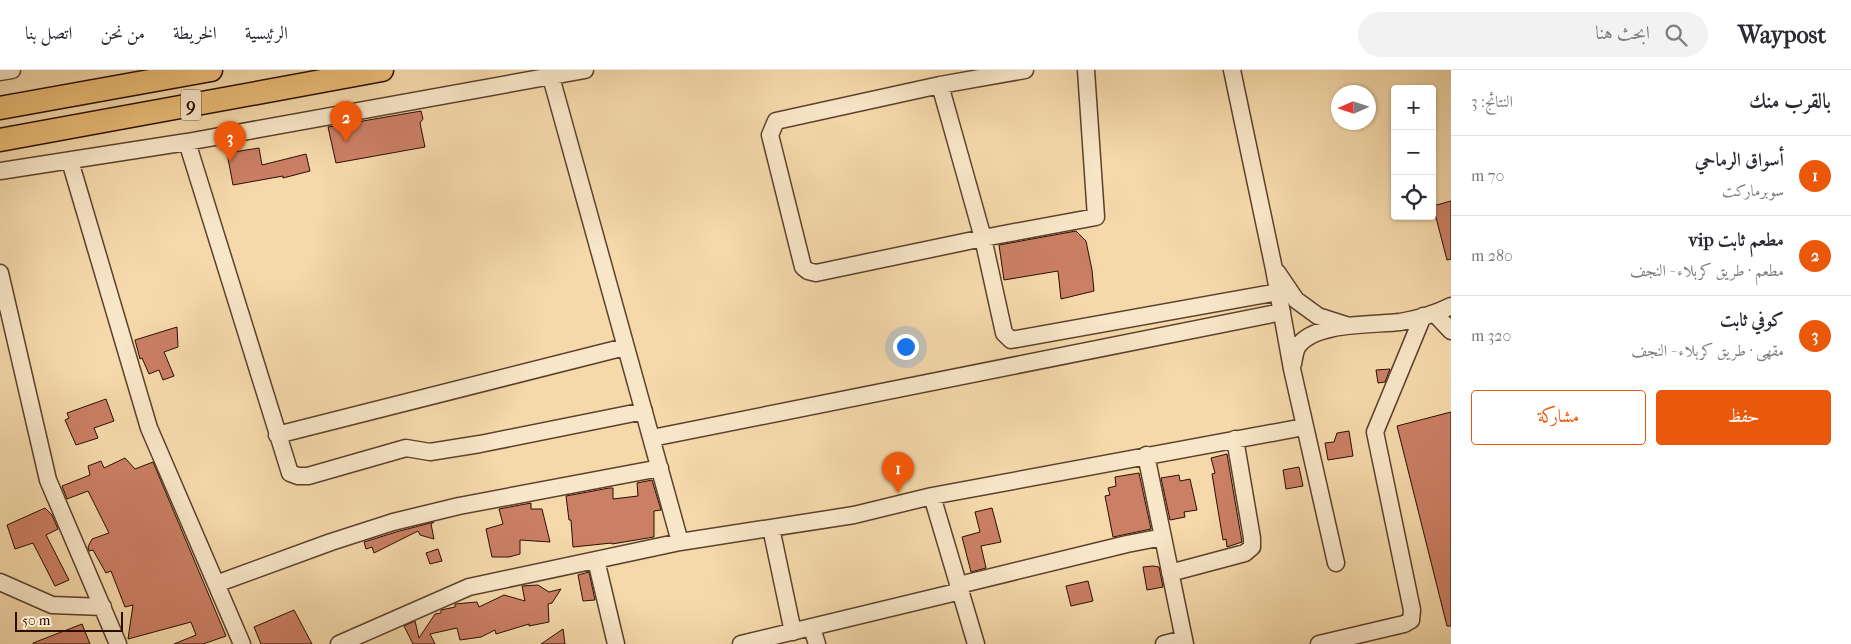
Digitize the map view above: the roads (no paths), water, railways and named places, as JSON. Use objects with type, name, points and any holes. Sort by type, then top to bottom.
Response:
[{"type":"highway","name":"9","points":[[0,108],[211,70]]},
{"type":"highway","name":"9","points":[[0,140],[382,70]]},
{"type":"street","points":[[0,72],[12,70]]},
{"type":"street","points":[[0,171],[187,142],[585,70]]},
{"type":"street","points":[[1025,70],[940,85],[776,120],[770,135],[803,267],[808,271],[816,273],[983,238],[1096,217],[1086,70]]},
{"type":"street","points":[[1232,70],[1274,269],[1304,427],[1336,562]]},
{"type":"street","points":[[551,77],[680,542]]},
{"type":"street","points":[[940,85],[983,238],[1004,333],[1011,340],[1278,292]]},
{"type":"street","points":[[187,142],[290,473],[298,476],[308,476],[406,448],[430,452],[480,444],[644,411]]},
{"type":"street","points":[[70,161],[149,428],[242,644]]},
{"type":"street","points":[[1274,269],[1296,300],[1318,316],[1351,326]]},
{"type":"street","points":[[0,273],[4,311],[48,480],[118,644]]},
{"type":"street","points":[[1292,368],[1297,346],[1311,335],[1351,326],[1402,322],[1429,315],[1451,306]]},
{"type":"street","points":[[652,438],[1282,312]]},
{"type":"street","points":[[1429,315],[1451,332]]},
{"type":"street","points":[[1319,644],[1404,624],[1411,620],[1412,610],[1375,432],[1429,315]]},
{"type":"street","points":[[277,435],[625,347]]},
{"type":"street","points":[[339,644],[468,587],[680,542],[854,515],[932,496],[1304,427]]},
{"type":"street","points":[[1170,573],[1245,553],[1252,547],[1235,439]]},
{"type":"street","points":[[1146,455],[1184,642],[1164,644]]},
{"type":"street","points":[[216,584],[331,542],[393,522],[459,506],[660,468]]},
{"type":"street","points":[[932,496],[976,644]]},
{"type":"street","points":[[771,528],[793,632]]},
{"type":"street","points":[[740,644],[812,628],[1127,544],[1163,538]]},
{"type":"street","points":[[596,560],[616,644]]},
{"type":"street","points":[[0,582],[52,605],[103,607]]},
{"type":"street","points":[[812,628],[817,644]]},
{"type":"place","name":"مطعم ثابت vip","points":[[346,142]]},
{"type":"place","name":"كوفي ثابت","points":[[230,162]]},
{"type":"place","name":"أسواق الرماحي","points":[[898,493]]}]
